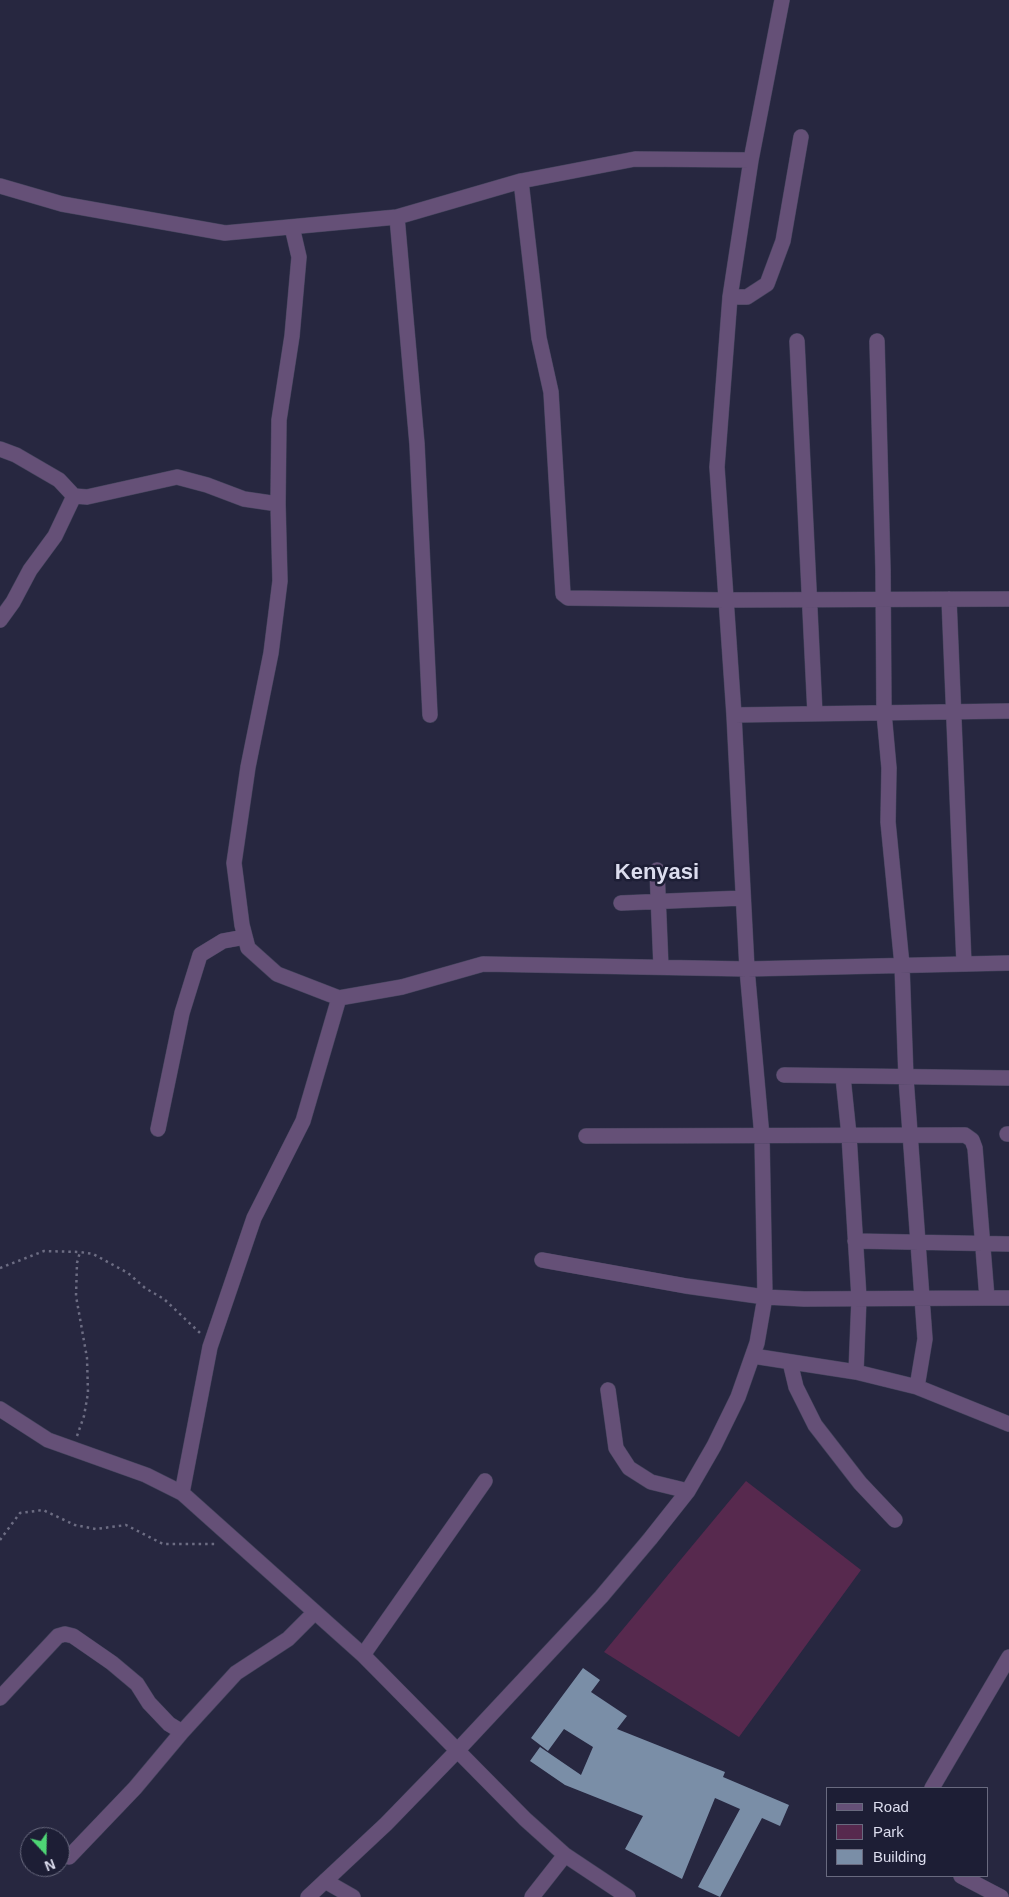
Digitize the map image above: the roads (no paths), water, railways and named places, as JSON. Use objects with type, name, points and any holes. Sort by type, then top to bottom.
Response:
[{"type":"street","points":[[308,1897],[386,1824],[601,1597],[688,1491],[714,1446],[738,1397],[753,1356],[765,1297],[762,1137],[747,969],[734,715],[717,468],[730,296],[751,160],[782,0]]},
{"type":"street","points":[[730,296],[747,297],[767,284],[783,241],[801,137]]},
{"type":"street","points":[[0,186],[62,204],[225,233],[397,218],[521,181],[635,159],[751,160]]},
{"type":"street","points":[[521,181],[539,338],[551,392],[563,594],[568,598],[811,601],[1009,599]]},
{"type":"street","points":[[397,218],[417,444],[430,715]]},
{"type":"street","points":[[292,227],[299,256],[292,336],[279,420],[278,504],[280,581],[271,653],[248,767],[234,863],[248,948],[277,974],[339,998],[402,986],[483,964],[747,969],[1009,962]]},
{"type":"street","points":[[797,341],[815,714]]},
{"type":"street","points":[[877,341],[884,713],[889,768],[888,822],[902,965],[909,1134],[919,1243],[925,1340],[917,1387]]},
{"type":"street","points":[[0,449],[16,455],[59,480],[74,496],[87,497],[177,477],[244,498],[278,504]]},
{"type":"street","points":[[0,620],[13,602],[30,570],[55,536],[74,496]]},
{"type":"street","points":[[949,599],[952,712],[964,964]]},
{"type":"street","points":[[734,715],[1009,711]]},
{"type":"street","points":[[657,870],[661,967]]},
{"type":"street","points":[[621,903],[743,898]]},
{"type":"street","points":[[158,1129],[182,1013],[200,955],[223,941],[245,937]]},
{"type":"street","points":[[182,1493],[210,1347],[254,1218],[303,1121],[339,998]]},
{"type":"street","points":[[784,1075],[1009,1078]]},
{"type":"street","points":[[843,1077],[849,1135],[859,1298],[856,1372]]},
{"type":"street","points":[[586,1136],[965,1135],[972,1140],[975,1148],[987,1298]]},
{"type":"street","points":[[855,1241],[1009,1244]]},
{"type":"street","points":[[542,1260],[686,1286],[765,1297],[1009,1298]]},
{"type":"street","points":[[753,1356],[856,1372],[917,1387],[1009,1424]]},
{"type":"street","points":[[790,1362],[796,1387],[816,1425],[860,1483],[895,1520]]},
{"type":"street","points":[[608,1390],[616,1448],[629,1468],[651,1482],[688,1491]]},
{"type":"street","points":[[0,1409],[35,1434],[146,1475],[182,1493],[363,1655],[456,1752],[565,1855],[628,1897]]},
{"type":"street","points":[[363,1655],[485,1481]]},
{"type":"street","points":[[70,1857],[135,1788],[182,1732],[240,1669],[288,1640],[315,1612]]},
{"type":"street","points":[[0,1698],[58,1636],[65,1634],[73,1636],[118,1668],[137,1684],[149,1703],[169,1724],[182,1732]]},
{"type":"street","points":[[933,1787],[1009,1657]]},
{"type":"street","points":[[532,1897],[565,1855]]},
{"type":"street","points":[[963,1877],[1001,1897]]},
{"type":"street","points":[[325,1881],[353,1897]]},
{"type":"district","name":"Kenyasi","points":[[657,873]]}]
